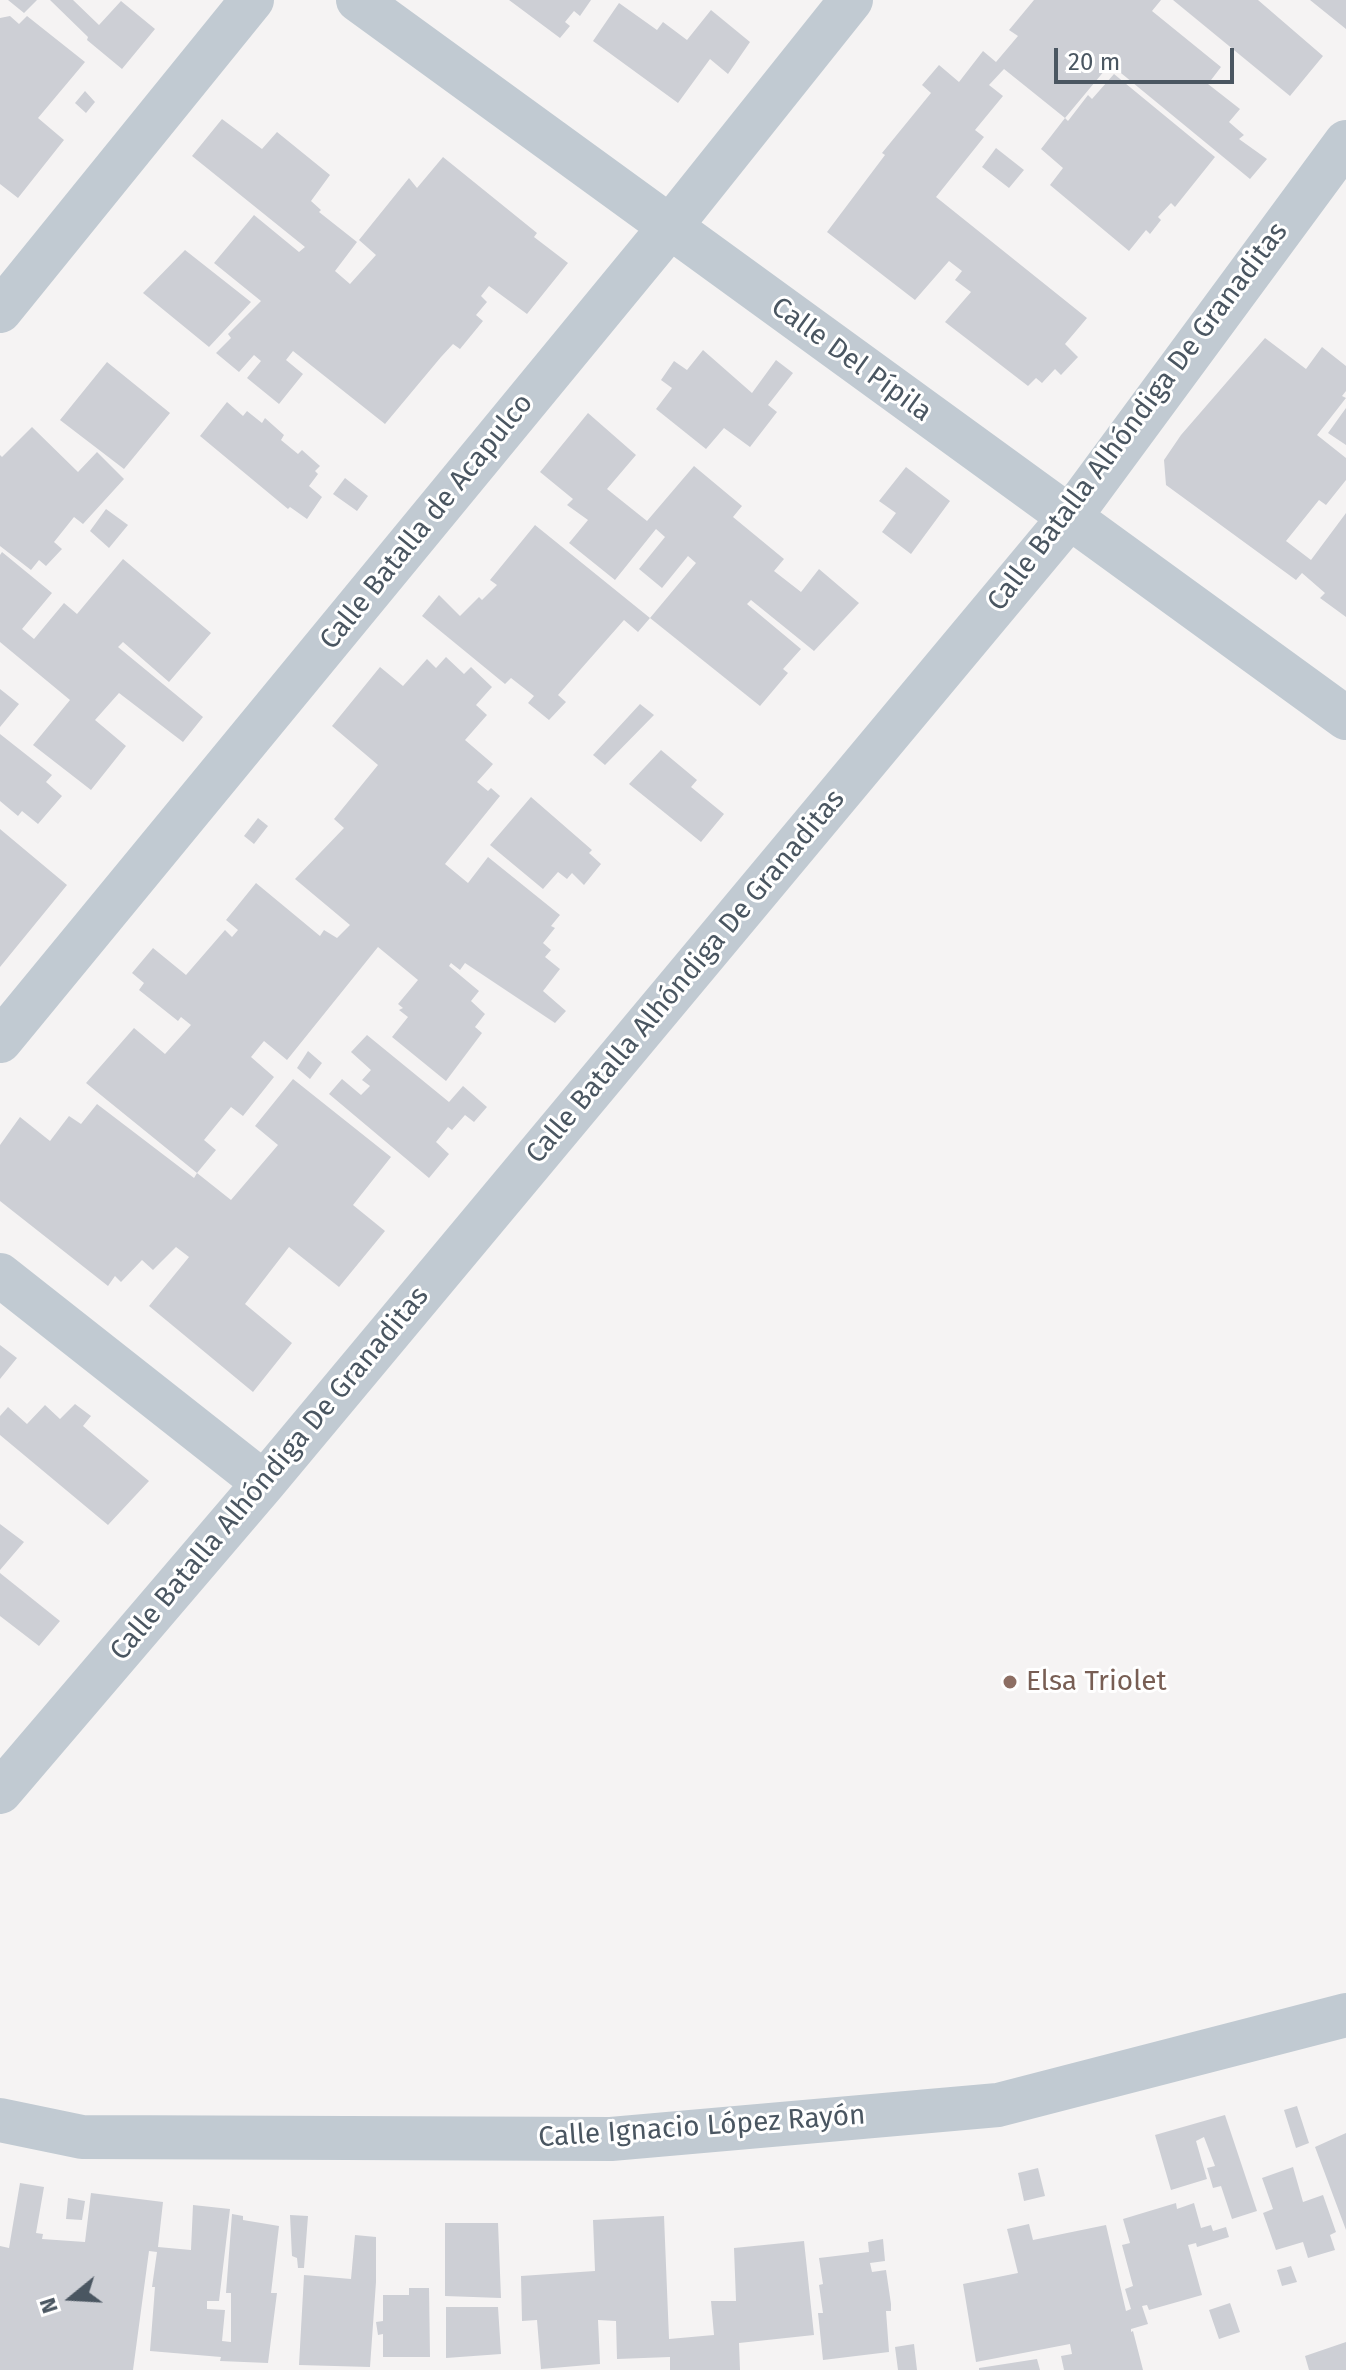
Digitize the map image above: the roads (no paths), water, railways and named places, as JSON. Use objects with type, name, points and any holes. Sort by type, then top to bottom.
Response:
[{"type":"street","points":[[0,311],[252,0]]},
{"type":"street","name":"Calle Del Pípila","points":[[358,0],[1346,718]]},
{"type":"street","name":"Calle Batalla de Acapulco","points":[[0,1041],[669,228],[851,0]]},
{"type":"street","name":"Calle Batalla Alhóndiga De Granaditas","points":[[0,1792],[264,1483],[1069,518],[1346,142]]},
{"type":"street","points":[[0,1275],[264,1483]]},
{"type":"street","name":"Calle Ignacio López Rayón","points":[[0,2120],[82,2137],[611,2139],[998,2105],[1346,2015]]},
{"type":"place","name":"Elsa Triolet","points":[[1010,1682]]}]
